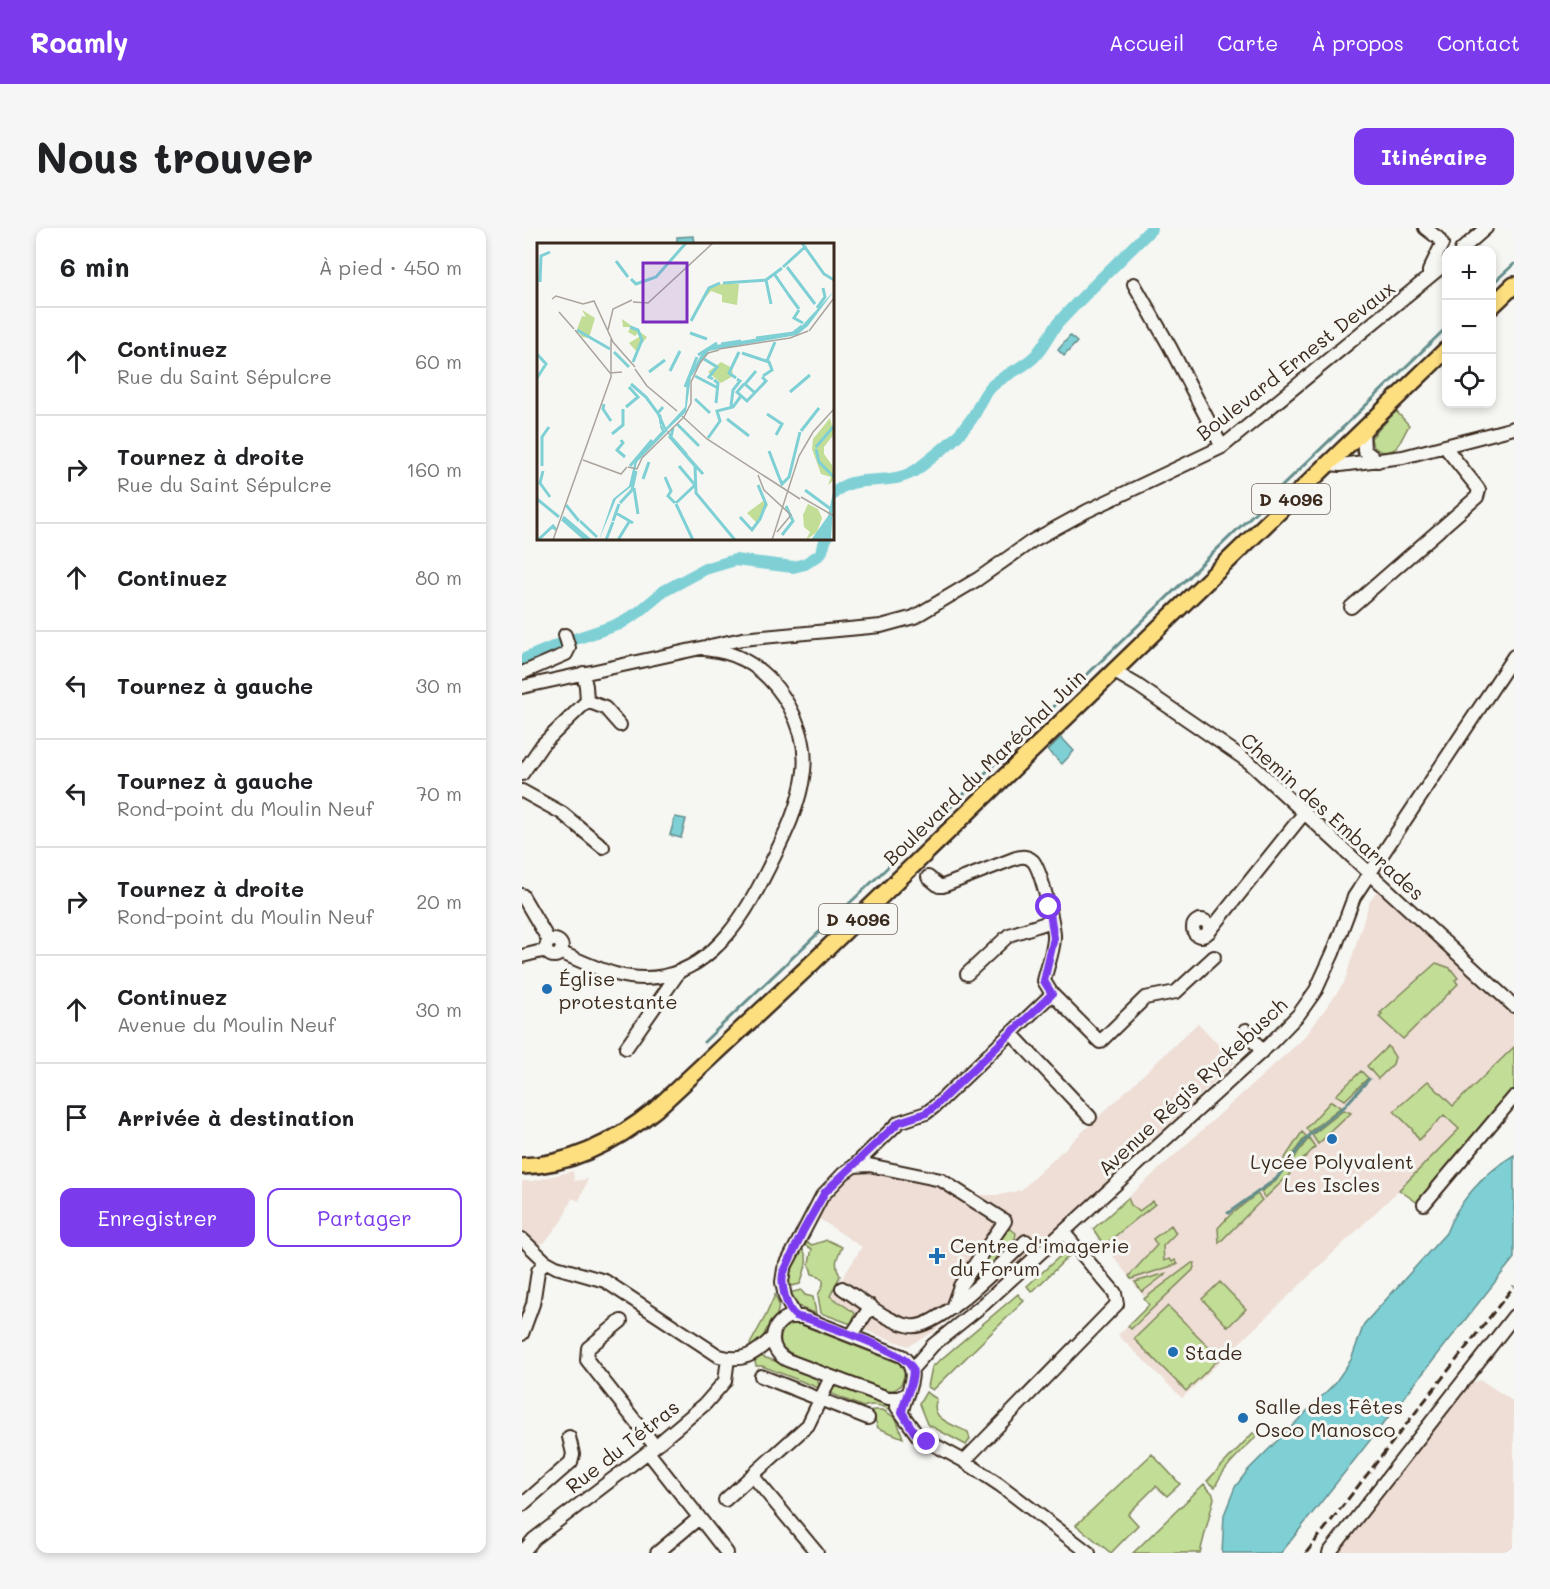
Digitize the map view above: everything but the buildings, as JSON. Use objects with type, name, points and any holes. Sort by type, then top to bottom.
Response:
[{"type":"main road","points":[[1496,302],[1514,285]]},
{"type":"main road","name":"Boulevard du Maréchal Juin","points":[[522,1166],[545,1164],[592,1150],[636,1126],[808,967],[1442,354]]},
{"type":"street","points":[[1425,228],[1442,244],[1429,271],[1429,278]]},
{"type":"street","points":[[1466,246],[1486,228]]},
{"type":"street","name":"Boulevard Ernest Devaux","points":[[522,687],[748,638],[881,626],[914,617],[978,579],[1032,541],[1088,511],[1222,447],[1442,267]]},
{"type":"street","points":[[1134,284],[1222,447]]},
{"type":"street","points":[[1328,464],[1378,461],[1445,447],[1514,428]]},
{"type":"street","points":[[1363,429],[1364,450],[1378,461]]},
{"type":"street","points":[[1351,607],[1477,497],[1479,490],[1445,447]]},
{"type":"street","points":[[522,673],[564,655],[567,652],[566,640]]},
{"type":"street","points":[[522,895],[552,955],[560,952],[607,972],[628,978],[656,977],[679,972],[703,957],[726,936],[744,914],[788,829],[802,786],[804,751],[795,718],[784,699],[764,675],[734,655],[698,647]]},
{"type":"street","name":"Avenue Régis Ryckebusch","points":[[912,1369],[933,1345],[984,1304],[1064,1233],[1299,1014],[1316,990],[1333,953],[1350,904],[1514,656]]},
{"type":"street","name":"Chemin des Embarrades","points":[[1113,671],[1249,762],[1514,1006]]},
{"type":"street","points":[[522,774],[542,745],[586,701],[583,674]]},
{"type":"street","points":[[586,701],[605,708],[620,725]]},
{"type":"street","points":[[522,791],[562,813],[603,847]]},
{"type":"street","points":[[1209,932],[1305,812]]},
{"type":"street","points":[[928,877],[939,886],[946,886],[1016,858],[1028,858],[1035,864],[1052,921],[1054,942],[1044,981],[1052,994],[1100,1042],[1145,998],[1176,992],[1214,957]]},
{"type":"street","points":[[967,974],[1009,935],[1052,921]]},
{"type":"street","points":[[522,956],[548,946]]},
{"type":"street","points":[[626,1048],[679,972]]},
{"type":"street","points":[[754,1354],[772,1338],[782,1319],[785,1299],[783,1274],[803,1231],[825,1192],[899,1122],[926,1113],[934,1107],[1052,994]]},
{"type":"street","points":[[1246,1030],[1261,1051]]},
{"type":"street","points":[[1011,1034],[1090,1117]]},
{"type":"street","points":[[1424,1204],[1514,1096]]},
{"type":"street","points":[[854,1166],[869,1166],[948,1183],[1005,1221],[960,1286],[952,1308]]},
{"type":"street","points":[[964,1461],[1117,1304],[1115,1293],[1064,1233]]},
{"type":"street","points":[[522,1239],[545,1261],[556,1267],[604,1281],[714,1354],[728,1358],[754,1354],[780,1356],[888,1398],[905,1395]]},
{"type":"street","points":[[842,1288],[898,1323],[913,1327],[927,1324],[952,1308],[1026,1241]]},
{"type":"street","points":[[522,1334],[533,1304],[538,1271],[545,1261]]},
{"type":"street","points":[[785,1299],[795,1316]]},
{"type":"street","points":[[851,1336],[871,1306]]},
{"type":"street","points":[[782,1319],[795,1316],[902,1356],[912,1369],[913,1378],[905,1395],[902,1412]]},
{"type":"street","points":[[1329,1553],[1514,1316]]},
{"type":"street","points":[[621,1321],[588,1348],[587,1360],[699,1518],[727,1553]]},
{"type":"street","points":[[772,1338],[780,1356]]},
{"type":"street","name":"Avenue Régis Ryckebusch","points":[[902,1356],[933,1345]]},
{"type":"street","name":"Rue du Tétras","points":[[522,1552],[534,1539],[651,1449],[716,1394],[724,1382],[728,1358]]},
{"type":"street","points":[[761,1376],[868,1418]]},
{"type":"street","points":[[725,1500],[808,1425],[831,1377]]},
{"type":"street","points":[[888,1398],[902,1412],[918,1436],[964,1461],[1021,1500],[1089,1553]]},
{"type":"street","points":[[522,1505],[571,1462],[573,1454],[569,1437]]},
{"type":"street","points":[[752,1475],[817,1553]]},
{"type":"street","points":[[657,1553],[699,1518]]},
{"type":"shaded area","name":"Lycée Polyvalent Les Iscles","points":[[1378,890],[1514,1015],[1514,1089],[1418,1204],[1399,1190],[1182,1398],[1118,1335],[1149,1304],[1093,1229],[1305,1037],[1344,983],[1370,900]]},
{"type":"shaded area","points":[[1198,1023],[1235,1062],[1074,1214],[977,1298],[930,1334],[908,1346],[853,1326],[859,1315],[831,1296],[862,1247],[806,1210],[816,1193],[852,1159],[942,1175],[967,1192],[978,1195],[1000,1195],[1021,1190]]},
{"type":"shaded area","points":[[573,1171],[574,1181],[588,1179],[579,1201],[572,1198],[563,1219],[544,1243],[538,1244],[522,1230],[522,1181],[533,1181]]},
{"type":"shaded area","points":[[1481,1380],[1514,1402],[1514,1553],[1324,1553],[1466,1384]]},
{"type":"green space","points":[[1396,411],[1409,425],[1397,448],[1380,451],[1374,446],[1371,438]]},
{"type":"green space","points":[[1436,963],[1450,968],[1458,978],[1455,980],[1458,984],[1403,1039],[1379,1017],[1382,1014],[1380,1013]]},
{"type":"green space","points":[[1388,1046],[1395,1057],[1393,1064],[1378,1079],[1367,1066]]},
{"type":"green space","points":[[1514,1047],[1514,1089],[1418,1203],[1399,1190],[1459,1129],[1444,1115],[1419,1140],[1412,1129],[1394,1111],[1428,1081],[1453,1106]]},
{"type":"green space","points":[[1361,1071],[1368,1078],[1345,1100],[1336,1095]]},
{"type":"green space","points":[[1331,1101],[1341,1107],[1309,1132],[1306,1128]]},
{"type":"green space","points":[[1344,1110],[1351,1113],[1318,1144],[1312,1135]]},
{"type":"green space","points":[[1302,1132],[1306,1136],[1286,1163],[1283,1161]]},
{"type":"green space","points":[[1309,1138],[1315,1147],[1294,1169],[1289,1164]]},
{"type":"green space","points":[[1284,1169],[1290,1174],[1265,1198],[1261,1192],[1276,1181]]},
{"type":"green space","points":[[1257,1194],[1262,1200],[1219,1243],[1218,1228],[1230,1215]]},
{"type":"green space","points":[[1128,1198],[1131,1205],[1139,1211],[1153,1201],[1155,1204],[1104,1245],[1093,1229]]},
{"type":"green space","points":[[1171,1225],[1176,1233],[1163,1246],[1164,1261],[1175,1260],[1178,1264],[1131,1279],[1129,1276],[1157,1245],[1153,1239]]},
{"type":"green space","points":[[1009,1228],[1016,1233],[1015,1239],[971,1284]]},
{"type":"green space","points":[[827,1240],[842,1247],[836,1262],[840,1276],[830,1296],[855,1313],[851,1324],[821,1313],[818,1295],[823,1280],[812,1274],[809,1263],[812,1249],[805,1245],[807,1242],[812,1245]]},
{"type":"green space","points":[[800,1247],[806,1255],[806,1264],[800,1284],[787,1287],[787,1274]]},
{"type":"green space","points":[[1069,1248],[1073,1252],[1032,1292],[1027,1286]]},
{"type":"green space","points":[[1195,1263],[1193,1270],[1131,1329],[1128,1326],[1149,1305],[1144,1299]]},
{"type":"green space","points":[[1167,1273],[1142,1292],[1135,1282]]},
{"type":"green space","points":[[1220,1282],[1246,1309],[1228,1327],[1202,1299]]},
{"type":"green space","points":[[801,1290],[805,1295],[813,1297],[816,1313],[800,1307],[789,1293]]},
{"type":"green space","points":[[1018,1294],[1024,1301],[933,1390],[928,1387],[932,1367]]},
{"type":"green space","points":[[775,1295],[779,1305],[777,1315],[770,1322],[762,1339],[751,1348],[750,1344]]},
{"type":"green space","name":"Stade","points":[[1168,1306],[1220,1358],[1186,1391],[1134,1339]]},
{"type":"green space","points":[[793,1324],[799,1324],[899,1363],[905,1373],[901,1384],[896,1389],[889,1390],[876,1387],[822,1368],[792,1354],[784,1348],[781,1340],[783,1330]]},
{"type":"green space","points":[[760,1356],[815,1378],[819,1388],[762,1366],[756,1366],[754,1357]]},
{"type":"green space","points":[[837,1387],[886,1403],[896,1409],[893,1411],[875,1405],[863,1407],[830,1393],[833,1388]]},
{"type":"green space","points":[[926,1392],[937,1399],[935,1406],[939,1416],[968,1432],[970,1439],[966,1445],[927,1424],[919,1404]]},
{"type":"green space","points":[[883,1410],[896,1418],[903,1438],[878,1428],[875,1420],[866,1411]]},
{"type":"green space","points":[[1253,1433],[1258,1435],[1228,1466],[1215,1487],[1207,1481]]},
{"type":"green space","points":[[1152,1454],[1180,1484],[1167,1496],[1156,1486],[1128,1514],[1138,1525],[1111,1553],[1076,1525]]},
{"type":"green space","points":[[1204,1484],[1214,1498],[1200,1553],[1133,1553]]},
{"type":"water","points":[[694,236],[695,243],[677,243],[677,237]]},
{"type":"water","points":[[1070,336],[1077,342],[1064,356],[1058,350]]},
{"type":"water","points":[[1061,737],[1074,751],[1062,764],[1048,750]]},
{"type":"water","points":[[675,817],[686,819],[681,838],[670,835]]},
{"type":"water","points":[[1514,1155],[1514,1258],[1281,1553],[1222,1553],[1224,1515],[1235,1487],[1248,1470],[1335,1383],[1351,1360],[1364,1324],[1446,1233],[1465,1199],[1493,1170]]},
{"type":"waterway","points":[[834,493],[851,483],[885,480],[909,474],[940,451],[965,428],[988,390],[1033,358],[1059,322],[1152,228]]},
{"type":"waterway","points":[[1496,280],[1514,264]]},
{"type":"waterway","points":[[981,777],[1442,332]]},
{"type":"waterway","points":[[522,660],[560,644],[620,624],[639,612],[664,591],[705,569],[735,560],[793,567],[805,564],[819,555],[825,540]]},
{"type":"waterway","points":[[920,837],[968,790]]},
{"type":"waterway","points":[[838,914],[906,850]]},
{"type":"waterway","points":[[704,1042],[836,916]]},
{"type":"waterway","points":[[1228,1213],[1276,1179],[1309,1135],[1344,1107],[1369,1079]]},
{"type":"railway","points":[[1306,1553],[1514,1286]]},
{"type":"place","name":"Église protestante","points":[[547,989]]},
{"type":"place","name":"Lycée Polyvalent Les Iscles","points":[[1332,1139]]},
{"type":"place","name":"Centre d'imagerie du Forum","points":[[937,1256]]},
{"type":"place","name":"Stade","points":[[1173,1352]]},
{"type":"place","name":"Salle des Fêtes Osco Manosco","points":[[1243,1418]]},
{"type":"route","points":[[927,1442],[914,1432],[902,1412],[905,1395],[913,1378],[912,1369],[906,1359],[890,1350],[795,1316],[785,1299],[783,1274],[797,1242],[825,1192],[832,1184],[899,1122],[926,1113],[934,1107],[1052,994],[1044,981],[1054,938],[1049,907]]}]
